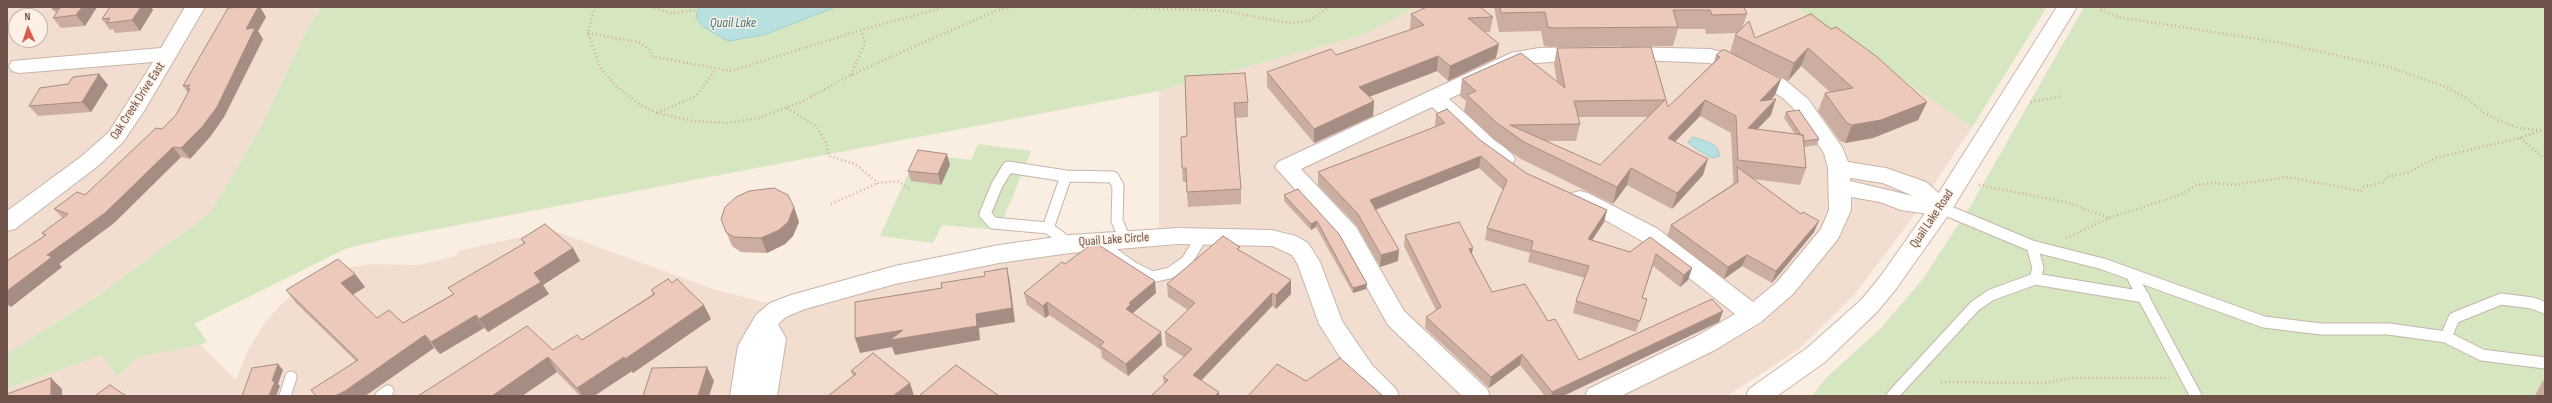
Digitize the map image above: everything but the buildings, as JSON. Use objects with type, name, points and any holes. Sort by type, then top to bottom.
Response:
[{"type":"street","points":[[168,54],[195,7]]},
{"type":"street","name":"Quail Lake Road","points":[[1758,396],[1816,355],[1869,306],[1941,208],[2067,7]]},
{"type":"street","name":"Oak Creek Drive East","points":[[19,66],[168,54]]},
{"type":"street","name":"Oak Creek Drive East","points":[[7,223],[66,180],[106,147],[134,111],[168,54]]},
{"type":"street","points":[[1473,395],[1396,318],[1348,233],[1286,167],[1518,58],[1528,56],[1687,54],[1710,56],[1732,63],[1778,85],[1801,104],[1834,152],[1840,178],[1840,210],[1830,233],[1785,288],[1753,315],[1706,343],[1597,396]]},
{"type":"street","points":[[1434,97],[1486,146],[1522,171]]},
{"type":"street","points":[[1840,178],[1901,202],[1941,208]]},
{"type":"street","points":[[1560,190],[1632,224],[1753,315]]},
{"type":"street","name":"Quail Lake Circle","points":[[742,396],[750,346],[764,314],[799,301],[895,275],[999,254],[1098,241],[1202,236],[1272,238],[1288,242],[1300,249],[1309,262],[1331,324],[1363,372],[1387,396]]},
{"type":"street","points":[[764,314],[774,339],[765,396]]},
{"type":"lane","points":[[1070,244],[1048,228],[993,223],[985,214],[997,184],[1008,167],[1066,176],[1113,177],[1118,186],[1117,221],[1125,239]]},
{"type":"lane","points":[[1048,228],[1066,176]]},
{"type":"lane","points":[[1941,208],[2032,246],[2103,264],[2132,276],[2264,322],[2321,329],[2389,329],[2446,337],[2482,355],[2545,363]]},
{"type":"lane","points":[[1098,241],[1132,268],[1152,277],[1170,273],[1187,261],[1202,236]]},
{"type":"lane","points":[[2032,246],[2038,268],[2035,279]]},
{"type":"lane","points":[[2132,276],[2196,396]]},
{"type":"lane","points":[[1892,396],[1974,306],[1991,295],[2035,279],[2144,297]]},
{"type":"lane","points":[[2446,337],[2454,318],[2501,299],[2532,303],[2545,308]]},
{"type":"lane","points":[[285,396],[291,377]]},
{"type":"path","points":[[595,7],[588,33],[601,69],[616,86],[640,105],[658,113],[693,121],[727,123],[759,118],[787,108],[851,75],[998,10],[1012,7]]},
{"type":"path","points":[[651,7],[659,11],[671,13],[698,10]]},
{"type":"path","points":[[588,33],[638,42],[650,50],[651,56],[716,70],[731,71],[751,66],[790,51],[945,7]]},
{"type":"path","points":[[1127,7],[1203,8],[1289,23],[1309,21],[1329,7]]},
{"type":"path","points":[[2107,7],[2101,10],[2118,17],[2277,42],[2389,67],[2446,86],[2468,99],[2484,113],[2501,121],[2519,128],[2538,130],[2545,129]]},
{"type":"path","points":[[851,75],[865,43],[861,30]]},
{"type":"path","points":[[658,113],[696,96],[716,70]]},
{"type":"path","points":[[2029,102],[2062,96]]},
{"type":"path","points":[[787,108],[816,126],[826,142],[829,156],[855,164],[878,183]]},
{"type":"path","points":[[2061,254],[2067,236],[2109,218],[2145,208],[2197,185],[2213,183],[2234,185],[2288,177],[2361,191],[2364,187],[2383,182],[2387,177],[2410,172],[2435,158],[2520,138],[2538,130]]},
{"type":"path","points":[[2520,138],[2545,159]]},
{"type":"path","points":[[831,204],[878,183],[897,181],[909,188]]},
{"type":"path","points":[[1978,185],[2005,192],[2041,196],[2070,203],[2109,218]]},
{"type":"path","points":[[1941,382],[2046,383],[2070,378],[2175,378],[2184,374]]},
{"type":"shaded area","points":[[7,7],[322,7],[306,31],[261,127],[210,213],[94,297],[7,354]]},
{"type":"shaded area","points":[[1415,7],[1796,7],[1972,127],[1907,225],[1854,295],[1799,349],[1727,396],[1403,396],[1366,357],[1347,328],[1333,300],[1317,254],[1308,243],[1296,235],[1281,230],[1159,230],[1159,91],[1366,34]]},
{"type":"shaded area","points":[[552,230],[713,289],[800,312],[840,297],[958,269],[1054,254],[1149,246],[1278,246],[1291,252],[1298,263],[1307,293],[1321,326],[1335,352],[1370,396],[7,396],[7,389],[101,355],[119,377],[138,357],[201,345],[236,380],[248,350],[264,324],[280,305],[295,292],[341,269],[372,264],[419,265],[456,256],[458,251]]},
{"type":"green space","points":[[322,7],[1415,7],[1366,34],[1159,91],[385,239],[345,249],[194,324],[207,341],[201,345],[138,357],[118,377],[101,355],[7,389],[7,354],[95,297],[210,213],[261,127],[306,31]]},
{"type":"green space","points":[[1796,7],[2047,7],[1972,127]]},
{"type":"green space","points":[[2084,7],[2545,7],[2545,396],[1812,396],[1826,378],[1880,329],[1923,279],[1971,205]]},
{"type":"green space","points":[[978,144],[1031,151],[999,230],[942,225],[933,243],[880,236],[917,154],[971,160]]},
{"type":"water","name":"Quail Lake","points":[[699,7],[836,7],[763,35],[728,41],[702,26],[696,17]]},
{"type":"water","points":[[1693,137],[1711,143],[1717,148],[1720,156],[1712,158],[1693,147],[1688,142]]}]
